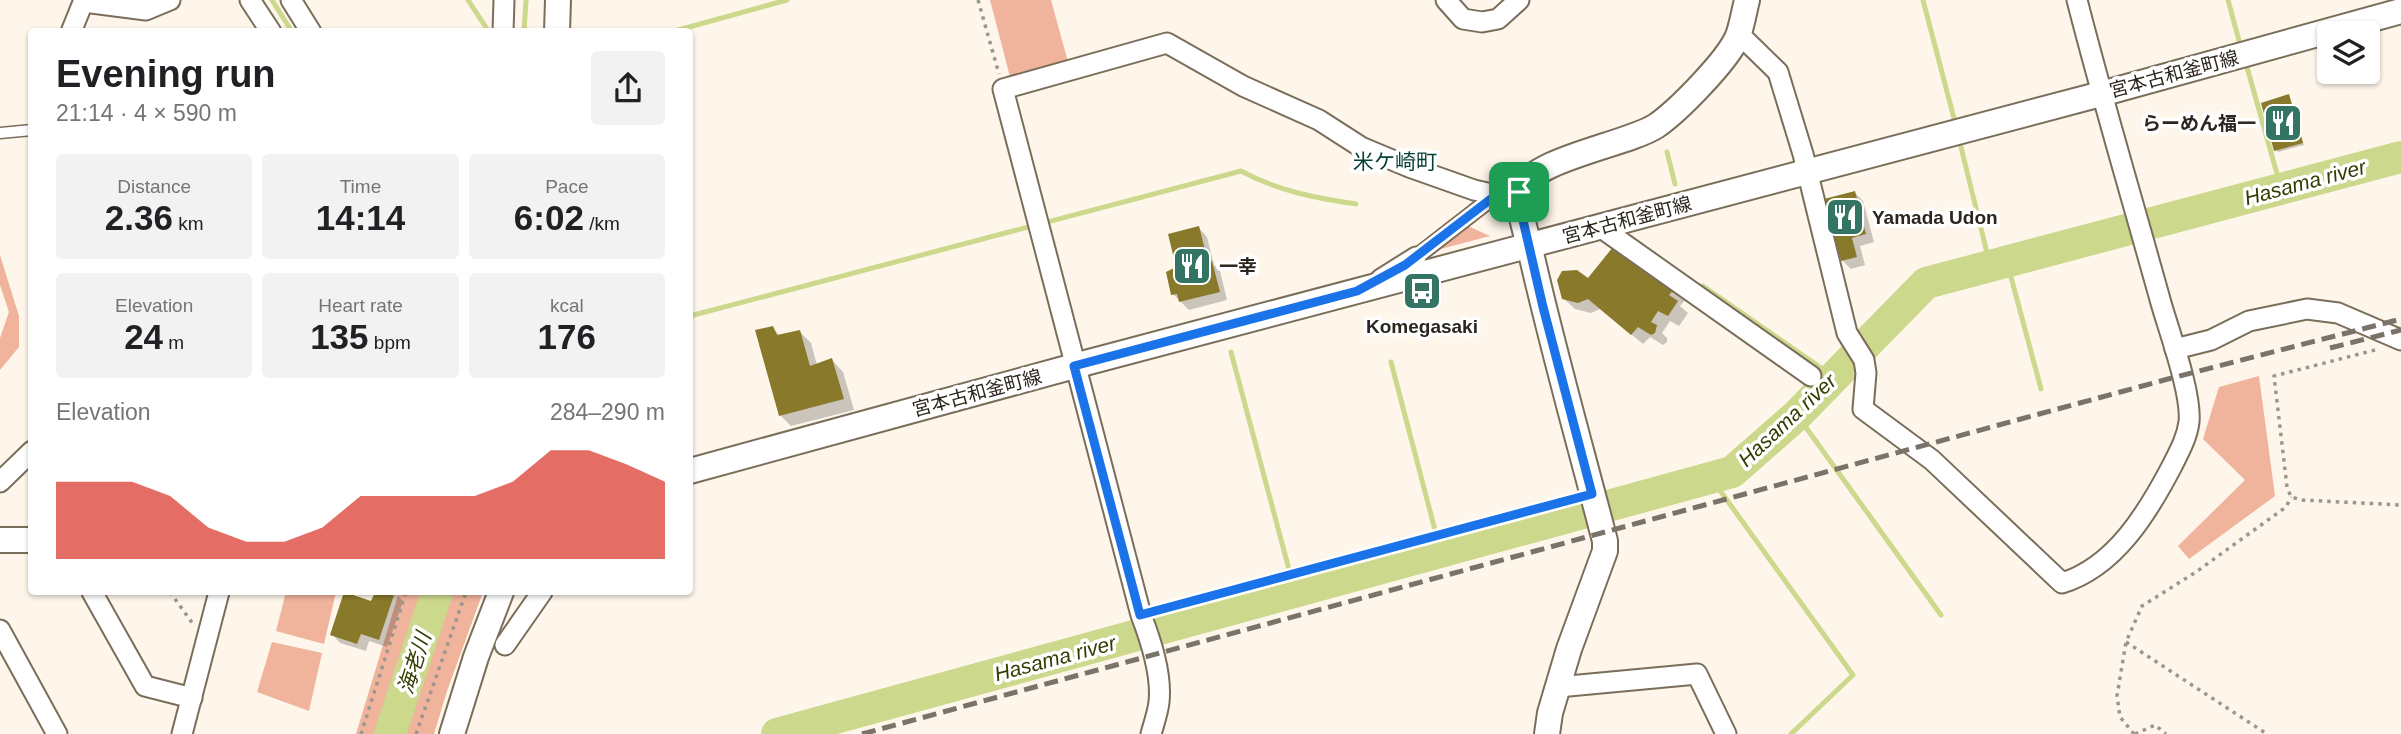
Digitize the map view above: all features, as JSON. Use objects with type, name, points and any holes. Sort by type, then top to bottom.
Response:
[{"type":"street","points":[[73,28],[84,1],[146,10],[170,0]]},
{"type":"street","points":[[250,0],[268,28]]},
{"type":"street","points":[[291,0],[308,28]]},
{"type":"street","points":[[503,28],[504,0]]},
{"type":"street","points":[[557,28],[558,0]]},
{"type":"street","points":[[1446,0],[1463,19],[1482,22],[1498,19],[1519,0]]},
{"type":"street","points":[[1357,291],[1416,257],[1543,167],[1614,144],[1655,126],[1701,83],[1732,48],[1739,34],[1747,0]]},
{"type":"street","points":[[1739,34],[1778,72],[1807,172],[1847,333],[1864,360],[1866,373],[1863,409],[1933,460],[2062,583],[2080,578],[2119,547],[2153,502],[2183,442],[2189,420],[2187,395],[2175,349],[2101,94],[2077,0]]},
{"type":"street","name":"宮本古和釜町線","points":[[696,472],[1074,366],[2101,94],[2401,11]]},
{"type":"street","points":[[1151,734],[1159,704],[1160,686],[1003,89],[1167,43],[1242,86],[1319,120],[1361,147],[1446,182],[1499,197],[1529,246],[1605,541],[1604,561],[1569,649],[1550,713],[1547,734]]},
{"type":"street","points":[[1600,227],[1811,376]]},
{"type":"street","points":[[2175,349],[2211,340],[2249,321],[2307,309],[2338,313],[2401,340]]},
{"type":"street","points":[[0,482],[28,455]]},
{"type":"street","points":[[0,540],[28,540]]},
{"type":"street","points":[[94,595],[145,686],[192,698]]},
{"type":"street","points":[[182,734],[218,595]]},
{"type":"street","points":[[452,734],[476,657],[500,595]]},
{"type":"street","points":[[505,645],[540,595]]},
{"type":"street","points":[[0,630],[57,734]]},
{"type":"street","points":[[1558,687],[1697,674],[1726,734]]},
{"type":"lane","points":[[0,133],[28,130]]},
{"type":"path","points":[[978,0],[1003,89]]},
{"type":"path","points":[[2166,734],[2155,725],[2134,734],[2120,717],[2117,696],[2126,642],[2142,606],[2196,572],[2286,507],[2291,497],[2287,487],[2274,376],[2376,349]]},
{"type":"path","points":[[2291,497],[2401,505]]},
{"type":"path","points":[[1142,619],[1595,504]]},
{"type":"path","points":[[172,595],[205,642]]},
{"type":"path","points":[[361,734],[405,595]]},
{"type":"path","points":[[416,734],[465,595]]},
{"type":"path","points":[[2126,642],[2267,734]]},
{"type":"shaded area","points":[[990,0],[1051,0],[1068,62],[1010,77]]},
{"type":"shaded area","points":[[1468,226],[1490,236],[1437,250]]},
{"type":"shaded area","points":[[0,255],[19,316],[19,347],[0,370],[0,338],[9,312],[0,285]]},
{"type":"shaded area","points":[[2259,376],[2275,496],[2189,559],[2178,546],[2245,480],[2203,439],[2219,387]]},
{"type":"shaded area","points":[[285,595],[335,595],[324,644],[276,631]]},
{"type":"shaded area","points":[[398,595],[482,595],[434,734],[356,734]]},
{"type":"shaded area","points":[[272,642],[322,653],[309,711],[257,692]]},
{"type":"building","points":[[2289,94],[2303,143],[2274,151],[2261,103]]},
{"type":"building","name":"Yamada Udon","points":[[1855,191],[1866,234],[1852,238],[1857,257],[1841,261],[1824,199]]},
{"type":"building","points":[[1199,226],[1208,262],[1212,261],[1220,292],[1179,302],[1177,294],[1171,295],[1166,272],[1176,267],[1168,234]]},
{"type":"building","points":[[1613,247],[1675,288],[1669,295],[1678,301],[1668,316],[1658,311],[1651,322],[1657,325],[1655,333],[1651,335],[1638,327],[1631,335],[1588,299],[1578,303],[1562,299],[1557,280],[1562,271],[1577,270],[1588,278]]},
{"type":"building","points":[[773,326],[777,335],[800,330],[810,366],[832,358],[844,399],[779,416],[755,330]]},
{"type":"building","points":[[343,595],[371,601],[374,595],[394,595],[379,640],[361,634],[357,644],[330,635]]},
{"type":"waterway","points":[[272,0],[290,28]]},
{"type":"waterway","points":[[468,0],[486,28]]},
{"type":"waterway","points":[[524,28],[526,0]]},
{"type":"waterway","points":[[686,28],[787,0]]},
{"type":"waterway","points":[[1923,0],[1956,126]]},
{"type":"waterway","points":[[2228,0],[2241,48]]},
{"type":"waterway","points":[[2245,60],[2281,188]]},
{"type":"waterway","points":[[1959,139],[1990,265]]},
{"type":"waterway","points":[[1667,152],[1675,184]]},
{"type":"waterway","name":"Hasama river","points":[[777,734],[1732,472],[1797,415],[1926,283],[2401,157]]},
{"type":"waterway","points":[[693,315],[1241,171],[1297,193],[1356,204]]},
{"type":"waterway","points":[[2007,262],[2041,389]]},
{"type":"waterway","points":[[1703,286],[1834,377]]},
{"type":"waterway","points":[[1231,352],[1295,592]]},
{"type":"waterway","points":[[1391,362],[1441,553]]},
{"type":"waterway","points":[[1797,415],[1941,615]]},
{"type":"waterway","points":[[1711,478],[1853,675],[1791,734]]},
{"type":"waterway","name":"海老川","points":[[390,734],[436,595]]},
{"type":"railway","points":[[862,734],[2168,379],[2401,319]]},
{"type":"railway","points":[[2330,348],[2401,330]]},
{"type":"place","name":"らーめん福一","points":[[2283,123]]},
{"type":"place","name":"Yamada Udon","points":[[1845,217]]},
{"type":"place","name":"一幸","points":[[1192,266]]},
{"type":"place","name":"Komegasaki","points":[[1422,291]]},
{"type":"district","name":"米ケ崎町","points":[[1395,161]]},
{"type":"route","points":[[1519,192],[1543,307],[1592,494],[1140,615],[1074,366],[1357,291],[1405,265],[1496,195],[1519,192]]}]
